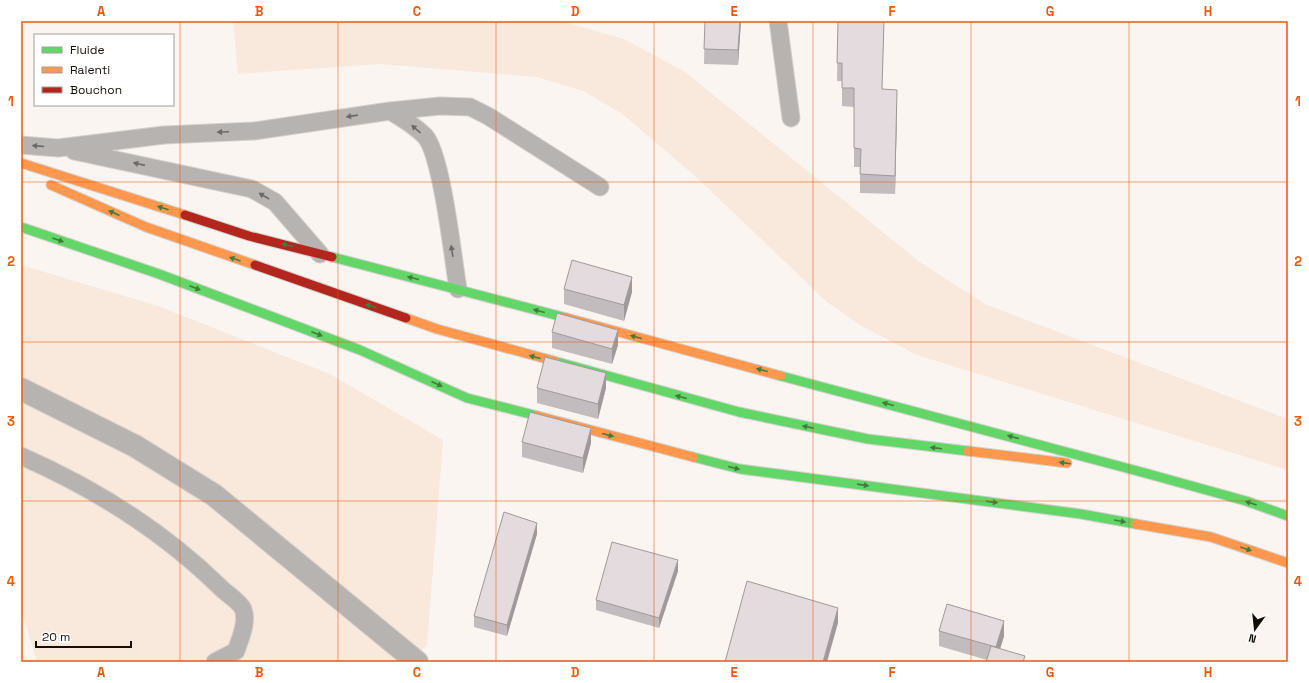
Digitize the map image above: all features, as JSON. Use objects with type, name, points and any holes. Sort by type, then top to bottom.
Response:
[{"type":"highway","points":[[21,163],[249,236],[458,289],[1146,473],[1246,501],[1288,516]]},
{"type":"highway","points":[[42,181],[146,227],[437,329],[739,412],[868,439],[1146,473]]},
{"type":"highway","points":[[21,227],[166,277],[360,350],[467,398],[482,402],[740,469],[1081,514],[1211,538],[1288,563]]},
{"type":"street","points":[[21,389],[135,446],[214,495],[417,662]]},
{"type":"lane","points":[[778,21],[791,118]]},
{"type":"lane","points":[[58,148],[164,135],[254,131],[390,111],[440,106],[470,107],[488,116],[600,187]]},
{"type":"lane","points":[[390,111],[410,123],[426,137],[437,163],[458,289]]},
{"type":"lane","points":[[21,145],[58,148],[252,189],[275,202],[320,254]]},
{"type":"lane","points":[[21,456],[58,472],[148,526],[204,570],[243,609],[244,621],[236,651],[215,662]]},
{"type":"shaded area","points":[[233,21],[561,21],[624,39],[685,72],[921,263],[987,305],[1288,419],[1288,470],[917,355],[860,325],[827,302],[693,174],[621,113],[583,91],[537,77],[380,64],[238,74]]},
{"type":"shaded area","points":[[21,265],[158,306],[330,374],[443,440],[427,646],[404,662],[37,662],[21,609]]},
{"type":"building","points":[[705,21],[740,21],[738,50],[704,49]]},
{"type":"building","points":[[838,21],[884,21],[882,89],[897,90],[895,176],[860,174],[861,149],[854,148],[854,88],[842,88],[842,63],[837,63]]},
{"type":"building","points":[[572,260],[632,277],[624,305],[564,289]]},
{"type":"building","points":[[557,313],[618,330],[612,349],[552,332]]},
{"type":"building","points":[[545,357],[606,373],[598,404],[537,388]]},
{"type":"building","points":[[530,412],[591,428],[583,458],[522,442]]},
{"type":"building","points":[[504,512],[537,523],[507,625],[474,616]]},
{"type":"building","points":[[612,542],[678,560],[659,618],[596,600]]},
{"type":"building","points":[[747,581],[838,608],[823,662],[725,662]]},
{"type":"building","points":[[947,604],[1004,621],[996,647],[939,631]]},
{"type":"building","points":[[991,646],[1025,656],[1023,662],[986,662]]},
{"type":"traffic: fast","points":[[21,227],[159,274],[360,350],[467,398],[538,416]]},
{"type":"traffic: fast","points":[[332,257],[567,318]]},
{"type":"traffic: fast","points":[[554,361],[739,412],[868,439],[968,451]]},
{"type":"traffic: fast","points":[[781,376],[1145,473],[1246,501],[1288,516]]},
{"type":"traffic: fast","points":[[693,457],[740,469],[1081,514],[1136,524]]},
{"type":"traffic: slow","points":[[21,163],[185,215]]},
{"type":"traffic: slow","points":[[51,185],[146,227],[255,265]]},
{"type":"traffic: slow","points":[[406,318],[437,329],[554,361]]},
{"type":"traffic: slow","points":[[567,318],[781,376]]},
{"type":"traffic: slow","points":[[538,416],[693,457]]},
{"type":"traffic: slow","points":[[968,451],[1067,463]]},
{"type":"traffic: slow","points":[[1136,524],[1211,537],[1288,563]]},
{"type":"traffic: jam","points":[[185,215],[249,236],[332,257]]},
{"type":"traffic: jam","points":[[255,265],[406,318]]}]
